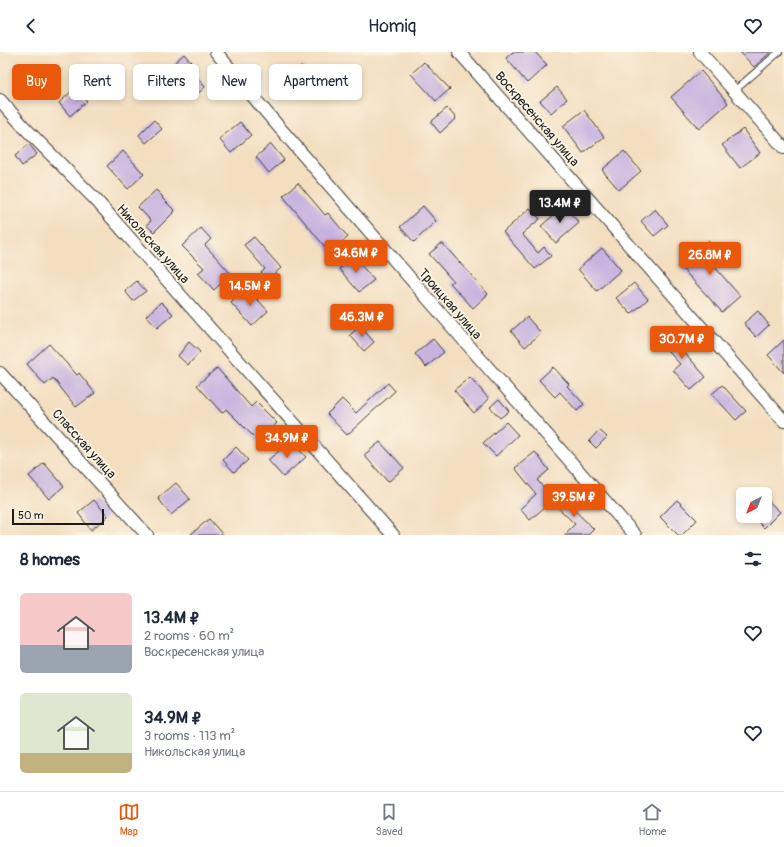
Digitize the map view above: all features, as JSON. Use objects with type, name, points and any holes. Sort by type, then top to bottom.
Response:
[{"type":"street","name":"Троицкая улица","points":[[216,52],[466,343],[635,535]]},
{"type":"street","name":"Воскресенская улица","points":[[459,52],[784,421]]},
{"type":"street","points":[[700,52],[784,148]]},
{"type":"street","name":"Никольская улица","points":[[0,100],[24,127],[96,200],[393,535]]},
{"type":"street","name":"Спасская улица","points":[[0,373],[147,535]]},
{"type":"lane","points":[[734,91],[779,52]]},
{"type":"building","points":[[513,52],[535,52],[547,65],[527,83],[506,58]]},
{"type":"building","points":[[740,52],[771,52],[754,67]]},
{"type":"building","points":[[184,54],[193,64],[173,64]]},
{"type":"building","points":[[424,62],[450,89],[436,101],[411,74]]},
{"type":"building","points":[[701,71],[728,103],[699,129],[671,97]]},
{"type":"building","points":[[199,80],[205,87],[199,93]]},
{"type":"building","points":[[557,87],[567,99],[551,113],[540,101]]},
{"type":"building","points":[[69,94],[69,100],[87,101],[70,116],[59,103]]},
{"type":"building","points":[[447,108],[456,118],[440,133],[431,122]]},
{"type":"building","points":[[584,110],[604,137],[583,153],[563,126]]},
{"type":"building","points":[[154,120],[162,129],[146,143],[139,135]]},
{"type":"building","points":[[240,122],[251,135],[231,153],[219,139]]},
{"type":"building","points":[[743,129],[760,153],[740,168],[722,145]]},
{"type":"building","points":[[29,144],[37,154],[22,166],[15,156]]},
{"type":"building","points":[[271,144],[284,160],[269,173],[256,157]]},
{"type":"building","points":[[123,151],[144,174],[128,189],[107,166]]},
{"type":"building","points":[[624,151],[641,171],[619,190],[602,170]]},
{"type":"building","points":[[298,183],[325,215],[328,213],[348,237],[330,253],[283,196]]},
{"type":"building","points":[[156,190],[175,211],[154,232],[146,225],[151,221],[138,207]]},
{"type":"building","points":[[423,206],[436,221],[414,242],[400,227]]},
{"type":"building","points":[[564,206],[579,223],[556,243],[541,226]]},
{"type":"building","points":[[530,208],[540,219],[522,234],[538,253],[544,247],[551,256],[535,269],[503,232]]},
{"type":"building","points":[[655,209],[668,225],[654,236],[641,221]]},
{"type":"building","points":[[201,228],[211,239],[205,245],[231,274],[214,290],[198,273],[204,268],[182,246]]},
{"type":"building","points":[[254,237],[281,268],[268,280],[261,273],[265,269],[244,245]]},
{"type":"building","points":[[708,241],[722,257],[713,265],[740,296],[722,312],[679,265]]},
{"type":"building","points":[[442,243],[488,294],[473,308],[450,283],[453,281],[429,254]]},
{"type":"building","points":[[602,248],[621,270],[597,291],[578,269]]},
{"type":"building","points":[[354,257],[374,280],[359,292],[339,269]]},
{"type":"building","points":[[137,281],[146,291],[133,301],[125,291]]},
{"type":"building","points":[[634,283],[648,299],[631,314],[616,298]]},
{"type":"building","points":[[247,288],[268,311],[252,326],[231,303]]},
{"type":"building","points":[[161,302],[173,314],[157,328],[146,316]]},
{"type":"building","points":[[758,311],[769,325],[756,337],[744,323]]},
{"type":"building","points":[[527,317],[541,333],[525,347],[511,331]]},
{"type":"building","points":[[360,326],[374,342],[364,351],[350,335]]},
{"type":"building","points":[[669,327],[682,341],[677,344],[706,377],[691,390],[673,370],[680,364],[657,339]]},
{"type":"building","points":[[433,339],[444,352],[426,367],[415,354]]},
{"type":"building","points":[[784,340],[784,373],[768,355]]},
{"type":"building","points":[[189,342],[200,352],[188,365],[178,356]]},
{"type":"building","points":[[49,344],[77,375],[79,373],[95,393],[76,407],[53,378],[45,385],[27,364]]},
{"type":"building","points":[[553,367],[569,384],[567,386],[584,404],[577,411],[560,392],[555,397],[539,380]]},
{"type":"building","points":[[217,368],[251,407],[256,402],[277,423],[258,441],[226,409],[222,413],[197,385]]},
{"type":"building","points":[[470,377],[489,399],[474,413],[454,390]]},
{"type":"building","points":[[388,383],[395,391],[347,435],[327,414],[342,399],[356,413]]},
{"type":"building","points":[[722,385],[746,411],[736,420],[712,394]]},
{"type":"building","points":[[499,399],[509,411],[500,418],[490,407]]},
{"type":"building","points":[[506,422],[518,435],[496,456],[483,443]]},
{"type":"building","points":[[599,430],[607,437],[596,448],[589,441]]},
{"type":"building","points":[[291,441],[306,457],[283,477],[268,460]]},
{"type":"building","points":[[380,442],[404,468],[388,482],[364,455]]},
{"type":"building","points":[[236,447],[248,460],[234,472],[223,460]]},
{"type":"building","points":[[535,452],[549,470],[537,480],[554,499],[530,520],[520,509],[536,494],[515,468]]},
{"type":"building","points":[[44,463],[64,486],[49,499],[29,476]]},
{"type":"building","points":[[176,483],[190,499],[171,515],[158,498]]},
{"type":"building","points":[[567,496],[578,506],[574,510],[594,529],[588,535],[564,535],[575,524],[556,506]]},
{"type":"building","points":[[94,500],[108,516],[91,530],[78,513]]},
{"type":"building","points":[[677,500],[697,520],[682,535],[678,535],[660,517]]},
{"type":"building","points":[[772,505],[780,512],[772,520]]},
{"type":"building","points":[[209,519],[223,535],[190,535]]},
{"type":"building","points":[[759,523],[769,523],[764,528]]}]
